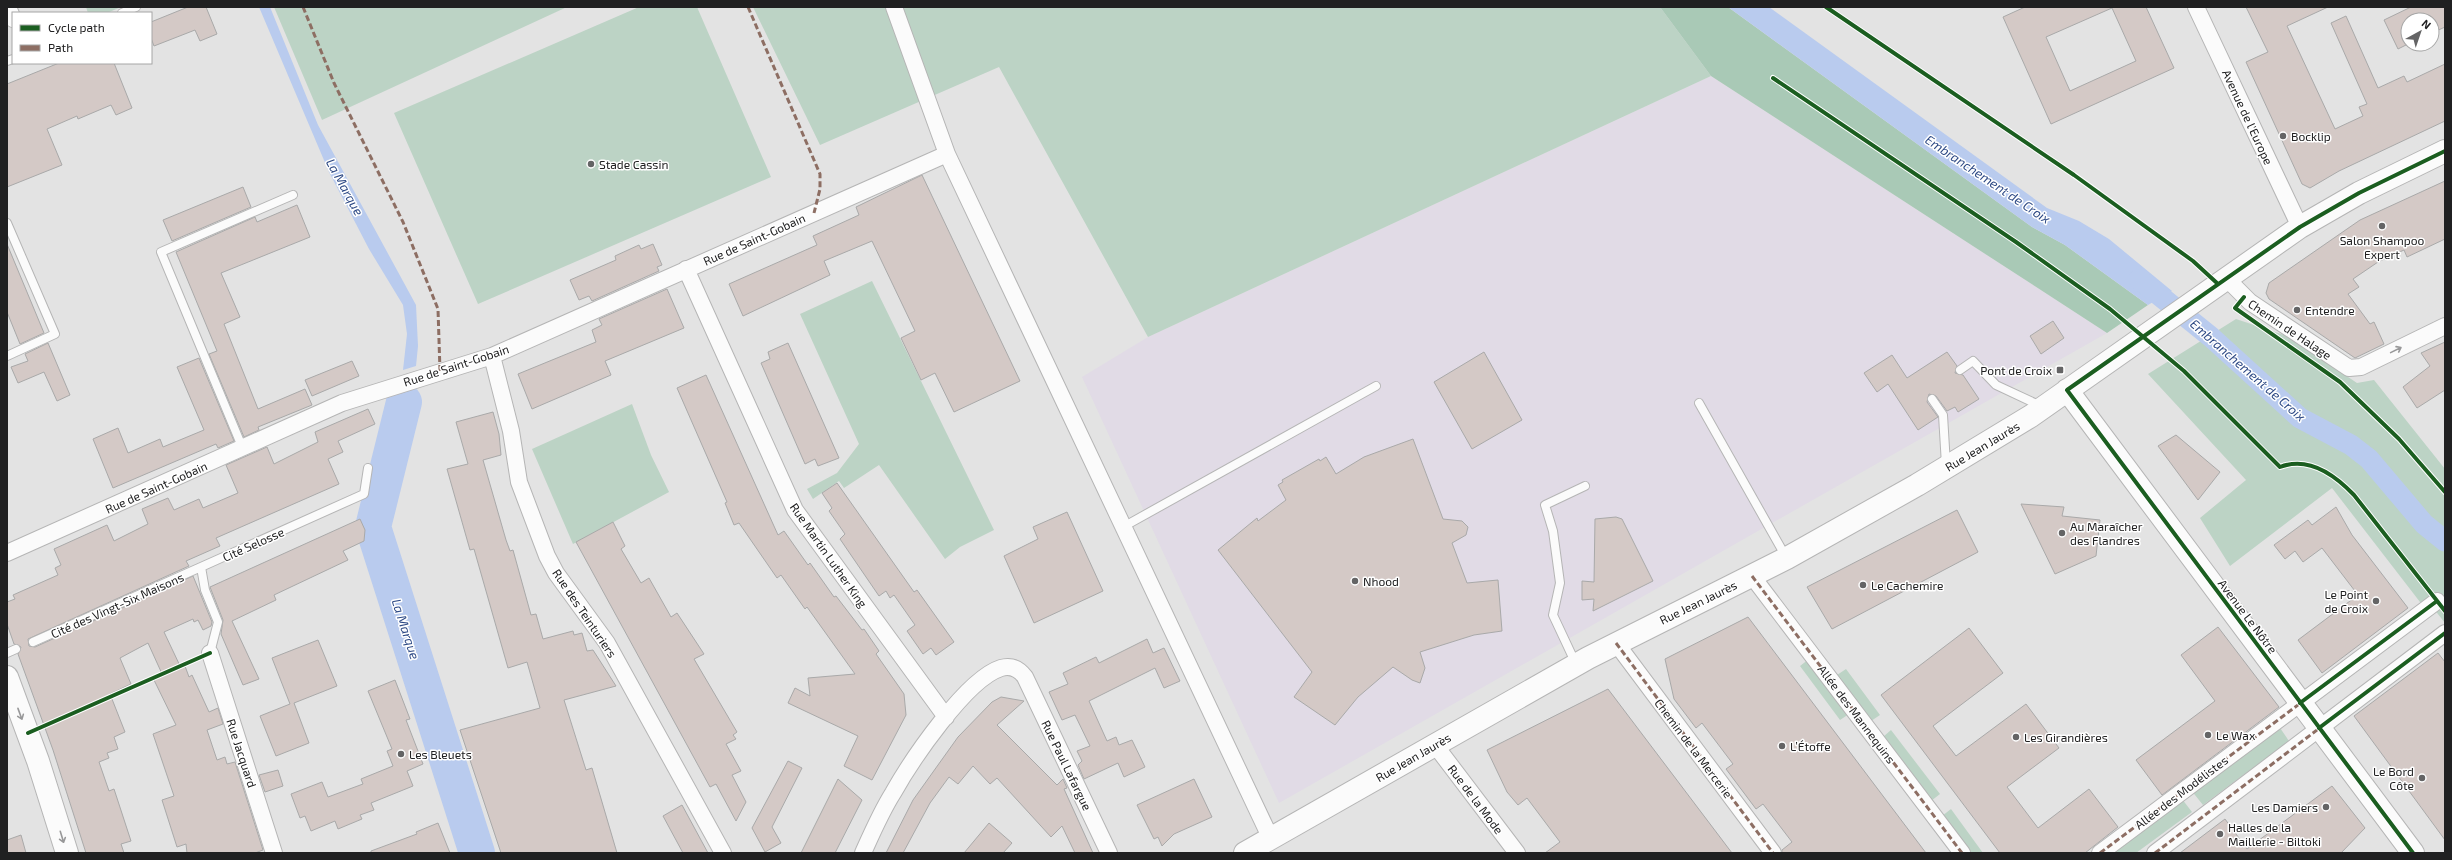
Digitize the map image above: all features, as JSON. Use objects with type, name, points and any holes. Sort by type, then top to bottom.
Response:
[{"type":"main road","name":"Rue Jean Jaurès","points":[[1244,853],[1576,664],[1787,558],[1946,468],[2044,407],[2300,227],[2359,193],[2445,151]]},
{"type":"main road","name":"Avenue Le Nôtre","points":[[2067,390],[2413,853]]},
{"type":"main road","points":[[7,677],[38,761],[67,853]]},
{"type":"street","points":[[8,7],[12,17]]},
{"type":"street","points":[[894,7],[946,154],[1271,839]]},
{"type":"street","name":"Avenue de l'Europe","points":[[2196,7],[2300,227]]},
{"type":"street","name":"Rue de Saint-Gobain","points":[[7,553],[360,396],[492,356],[946,154]]},
{"type":"street","name":"Rue Martin Luther King","points":[[686,269],[795,510],[946,717]]},
{"type":"street","name":"Chemin de Halage","points":[[2226,278],[2250,302],[2349,368],[2360,367],[2445,326]]},
{"type":"street","name":"Rue des Teinturiers","points":[[492,356],[511,430],[519,482],[547,556],[556,573],[607,643],[723,853]]},
{"type":"street","name":"Allée des Mannequins","points":[[1752,576],[1962,853]]},
{"type":"street","name":"Allée des Modélistes","points":[[2100,853],[2437,601]]},
{"type":"street","points":[[2155,853],[2445,633]]},
{"type":"street","name":"Chemin de la Mercerie","points":[[1616,644],[1772,853]]},
{"type":"street","name":"Rue Jacquard","points":[[210,653],[274,853]]},
{"type":"street","name":"Rue Paul Lafargue","points":[[946,717],[970,691],[993,672],[1009,667],[1015,668],[1025,677],[1109,853]]},
{"type":"street","points":[[862,853],[880,816],[905,772],[946,717]]},
{"type":"street","name":"Rue de la Mode","points":[[1435,745],[1517,853]]},
{"type":"lane","points":[[124,12],[136,7]]},
{"type":"lane","points":[[243,449],[161,252],[294,195]]},
{"type":"lane","points":[[7,223],[54,334],[7,356]]},
{"type":"lane","points":[[1960,370],[1973,361],[1996,385],[2044,407]]},
{"type":"lane","points":[[1123,527],[1376,386]]},
{"type":"lane","points":[[1932,399],[1943,415],[1946,468]]},
{"type":"lane","points":[[1699,403],[1787,558]]},
{"type":"lane","name":"Cité Selosse","points":[[201,567],[364,494],[368,468]]},
{"type":"lane","points":[[1576,664],[1553,615],[1560,583],[1553,531],[1545,505],[1585,486]]},
{"type":"lane","points":[[201,567],[205,590],[218,622],[210,653]]},
{"type":"lane","name":"Cité des Vingt-Six Maisons","points":[[33,642],[201,567]]},
{"type":"lane","points":[[7,653],[16,649]]},
{"type":"shaded area","points":[[1711,76],[2107,333],[1279,803],[1082,377],[1148,337]]},
{"type":"green space","points":[[86,7],[121,7],[109,12],[88,12]]},
{"type":"green space","points":[[274,7],[567,7],[322,120]]},
{"type":"green space","name":"Stade Cassin","points":[[639,7],[697,7],[771,177],[478,304],[394,113]]},
{"type":"green space","points":[[753,7],[1660,7],[1711,76],[1148,337],[999,67],[820,145]]},
{"type":"green space","points":[[1660,7],[1728,7],[2032,227],[2065,245],[2148,305],[2107,333],[1711,76]]},
{"type":"green space","points":[[872,281],[994,530],[960,547],[945,559],[879,465],[844,488],[839,481],[813,499],[807,489],[837,473],[859,444],[800,314]]},
{"type":"green space","points":[[2236,319],[2287,336],[2357,383],[2374,380],[2445,469],[2445,623],[2430,604],[2420,602],[2332,488],[2230,566],[2200,518],[2246,480],[2148,374]]},
{"type":"green space","points":[[632,404],[651,455],[669,492],[573,544],[532,449]]},
{"type":"green space","points":[[1809,659],[1849,714],[1840,720],[1800,666]]},
{"type":"green space","points":[[1846,669],[1880,715],[1871,721],[1837,675]]},
{"type":"green space","points":[[2278,725],[2289,741],[2203,805],[2191,790]]},
{"type":"green space","points":[[1891,730],[1940,794],[1931,801],[1883,737]]},
{"type":"green space","points":[[2182,799],[2192,812],[2136,853],[2117,853],[2114,849]]},
{"type":"green space","points":[[1951,809],[1983,853],[1970,853],[1942,816]]},
{"type":"water","points":[[259,7],[270,7],[318,125],[416,305],[418,346],[416,366],[403,370],[407,334],[403,305],[369,249],[329,172]]},
{"type":"water","points":[[1728,7],[1769,7],[2047,208],[2079,221],[2109,239],[2172,291],[2148,305],[2065,245],[2032,227]]},
{"type":"building","points":[[188,7],[206,7],[217,34],[200,41],[195,30],[154,46],[152,41],[152,22]]},
{"type":"building","points":[[2025,7],[2146,7],[2174,68],[2051,124],[2003,17]],"holes":[[[2112,8],[2136,61],[2070,91],[2046,37]]]},
{"type":"building","points":[[2246,7],[2328,7],[2287,26],[2335,129],[2363,116],[2359,107],[2367,104],[2331,23],[2346,16],[2378,88],[2404,76],[2407,82],[2445,64],[2445,121],[2339,171],[2310,188],[2302,184],[2246,62],[2268,52]]},
{"type":"building","points":[[2411,7],[2445,7],[2445,27],[2440,29],[2440,12],[2401,12]]},
{"type":"building","points":[[2400,12],[2400,48],[2398,49],[2384,20]]},
{"type":"building","points":[[57,64],[114,64],[132,108],[116,115],[111,105],[78,119],[77,116],[47,129],[62,165],[7,187],[7,84]]},
{"type":"building","points":[[922,175],[1020,381],[954,412],[935,373],[921,380],[901,338],[915,331],[872,241],[824,261],[830,275],[743,316],[729,284],[817,245],[813,236],[859,215],[856,207]]},
{"type":"building","points":[[2445,181],[2445,239],[2407,257],[2404,250],[2378,262],[2353,279],[2359,287],[2348,294],[2370,324],[2374,322],[2384,344],[2355,358],[2269,299],[2266,293],[2269,283],[2360,220]]},
{"type":"building","points":[[243,187],[251,207],[172,241],[163,220]]},
{"type":"building","points":[[297,205],[310,237],[221,273],[240,317],[224,324],[258,409],[305,389],[312,405],[258,427],[259,430],[244,437],[209,354],[217,351],[176,252],[255,217],[257,222]]},
{"type":"building","points":[[7,244],[44,333],[20,344],[7,312]]},
{"type":"building","points":[[653,244],[662,265],[657,267],[659,271],[592,301],[589,296],[579,300],[570,280],[616,260],[615,256],[639,245],[641,249]]},
{"type":"building","points":[[667,289],[684,328],[605,361],[611,375],[532,409],[518,374],[596,342],[592,330],[602,325],[599,319]]},
{"type":"building","points":[[2053,321],[2064,338],[2041,354],[2030,336]]},
{"type":"building","points":[[2445,342],[2445,390],[2417,408],[2403,387],[2430,366],[2421,353]]},
{"type":"building","points":[[48,343],[70,395],[57,401],[44,372],[18,383],[11,367],[28,361],[25,354]]},
{"type":"building","points":[[788,343],[839,458],[818,466],[815,459],[805,464],[761,363],[770,359],[768,352]]},
{"type":"building","points":[[1484,352],[1522,420],[1472,449],[1434,382]]},
{"type":"building","points":[[1947,352],[1957,366],[1955,373],[1963,375],[1979,399],[1958,412],[1955,407],[1947,411],[1936,396],[1929,394],[1927,402],[1938,417],[1918,430],[1888,384],[1877,392],[1864,373],[1892,355],[1907,378]]},
{"type":"building","points":[[199,358],[234,441],[218,448],[216,444],[113,488],[93,439],[118,428],[128,453],[160,439],[163,447],[204,430],[177,367]]},
{"type":"building","points":[[352,361],[359,376],[312,396],[305,380]]},
{"type":"building","points":[[706,375],[778,535],[784,531],[808,565],[810,563],[834,597],[836,596],[862,630],[864,629],[879,651],[876,654],[904,694],[906,715],[872,780],[844,766],[858,736],[788,703],[795,688],[810,696],[808,678],[855,674],[807,607],[805,609],[781,575],[777,578],[739,523],[734,525],[725,503],[727,502],[677,388]]},
{"type":"building","points":[[368,409],[375,424],[338,441],[343,452],[328,459],[339,484],[216,538],[220,546],[186,561],[189,566],[28,639],[29,646],[35,647],[193,576],[212,622],[211,626],[203,630],[198,620],[194,622],[193,619],[164,632],[181,668],[185,666],[189,677],[192,675],[209,712],[218,708],[223,724],[207,730],[217,760],[225,757],[227,764],[235,762],[263,850],[255,853],[187,853],[186,844],[177,847],[162,800],[174,796],[153,734],[176,725],[154,680],[163,676],[148,643],[120,658],[131,684],[110,694],[125,732],[114,737],[118,749],[107,753],[109,758],[99,762],[109,791],[114,789],[131,841],[121,844],[124,853],[86,853],[53,750],[18,654],[21,647],[14,644],[7,624],[7,602],[15,599],[13,595],[58,575],[55,568],[61,565],[54,549],[107,525],[114,541],[148,524],[142,509],[168,498],[174,510],[199,499],[203,508],[238,493],[226,465],[267,447],[274,464],[318,442],[315,432]]},
{"type":"building","points":[[493,412],[499,434],[501,455],[483,460],[506,540],[510,551],[513,550],[531,615],[536,614],[543,639],[573,631],[574,635],[582,633],[587,651],[593,650],[616,686],[564,700],[586,770],[592,768],[617,853],[501,853],[460,730],[540,708],[527,662],[508,668],[474,549],[470,550],[447,469],[468,464],[456,422]]},
{"type":"building","points":[[2176,435],[2220,472],[2198,500],[2158,446]]},
{"type":"building","name":"Nhood","points":[[1413,439],[1443,519],[1462,521],[1468,527],[1466,535],[1452,543],[1467,583],[1498,580],[1502,631],[1474,635],[1420,652],[1425,668],[1420,683],[1412,680],[1393,667],[1358,697],[1335,725],[1294,697],[1312,672],[1218,550],[1257,518],[1258,521],[1286,500],[1278,485],[1283,482],[1282,480],[1319,459],[1320,461],[1326,457],[1336,474],[1364,457]]},
{"type":"building","points":[[837,483],[914,592],[917,590],[954,642],[936,655],[931,648],[923,654],[907,631],[915,625],[894,595],[890,598],[886,591],[879,596],[840,539],[845,534],[829,511],[832,508],[822,493]]},
{"type":"building","points":[[2021,504],[2064,507],[2062,516],[2100,520],[2096,556],[2055,574]]},
{"type":"building","name":"Le Point de Croix","points":[[2336,507],[2352,535],[2408,608],[2322,673],[2298,640],[2358,595],[2322,548],[2303,562],[2295,551],[2285,559],[2274,545],[2308,520],[2312,525]]},
{"type":"building","points":[[1957,510],[1978,552],[1832,629],[1807,587]]},
{"type":"building","points":[[1067,512],[1103,591],[1034,623],[1004,556],[1038,539],[1033,527]]},
{"type":"building","points":[[1616,517],[1622,519],[1653,581],[1593,611],[1594,599],[1582,600],[1582,581],[1594,582],[1595,519]]},
{"type":"building","points":[[360,519],[365,530],[364,541],[343,551],[348,560],[274,595],[276,600],[232,621],[259,679],[243,685],[221,634],[223,620],[210,587]]},
{"type":"building","points":[[613,522],[625,546],[621,549],[641,583],[649,578],[671,617],[677,613],[704,654],[694,659],[737,732],[733,735],[736,739],[726,744],[741,771],[732,775],[746,802],[736,821],[716,784],[710,787],[576,542]]},
{"type":"building","name":"L’Étoffe","points":[[1748,617],[1926,853],[1782,853],[1782,850],[1792,842],[1763,804],[1756,809],[1726,769],[1733,764],[1702,723],[1696,728],[1674,699],[1665,659]]},
{"type":"building","name":"Le Wax","points":[[2218,627],[2279,707],[2162,795],[2136,760],[2215,701],[2181,655]]},
{"type":"building","name":"Les Girandières","points":[[1969,628],[2003,673],[1933,726],[1956,756],[2026,704],[2059,748],[2007,787],[2038,828],[2089,789],[2118,827],[2085,853],[2000,853],[1881,695]]},
{"type":"building","points":[[1147,639],[1153,653],[1164,648],[1180,681],[1164,688],[1155,668],[1089,701],[1107,741],[1116,737],[1119,745],[1132,740],[1145,767],[1124,777],[1118,763],[1084,779],[1078,765],[1082,761],[1077,751],[1090,746],[1075,715],[1062,720],[1049,692],[1068,684],[1063,673],[1096,657],[1099,663]]},
{"type":"building","points":[[318,640],[337,686],[294,703],[309,743],[276,756],[260,716],[290,704],[272,658]]},
{"type":"building","name":"Le Bord Côte","points":[[2438,653],[2445,662],[2445,840],[2354,716]]},
{"type":"building","name":"Les Bleuets","points":[[395,680],[410,719],[406,720],[423,764],[407,771],[413,786],[371,803],[374,810],[360,815],[362,819],[338,829],[335,821],[311,831],[305,816],[300,818],[291,794],[322,782],[328,797],[363,784],[361,779],[393,766],[387,751],[392,749],[368,691]]},
{"type":"building","points":[[1608,689],[1732,853],[1545,853],[1560,842],[1527,798],[1518,805],[1507,792],[1487,750]]},
{"type":"building","points":[[1001,697],[1024,701],[997,725],[1057,785],[1063,779],[1067,788],[1064,789],[1093,853],[1075,853],[1062,826],[1051,837],[997,778],[990,784],[973,766],[958,784],[949,777],[930,803],[903,853],[886,853],[913,800],[958,737],[992,702]]},
{"type":"building","points":[[788,761],[802,768],[772,827],[781,843],[765,852],[752,828]]},
{"type":"building","points":[[278,770],[283,786],[265,792],[259,775]]},
{"type":"building","points":[[838,779],[862,800],[835,853],[801,853]]},
{"type":"building","points":[[1194,779],[1212,817],[1174,834],[1162,846],[1158,837],[1154,839],[1137,805]]},
{"type":"building","name":"Les Damiers","points":[[2332,786],[2365,828],[2341,853],[2180,853],[2225,819],[2247,849]]},
{"type":"building","points":[[682,805],[708,853],[683,853],[663,816]]},
{"type":"building","points":[[438,823],[450,853],[371,853],[371,851],[417,834],[416,832]]},
{"type":"building","points":[[989,823],[1012,843],[1003,853],[964,853]]},
{"type":"building","points":[[21,835],[26,853],[7,853],[7,840]]},
{"type":"waterway","name":"Embranchement de Croix","points":[[2139,279],[2211,337],[2300,418],[2351,445],[2369,459],[2424,524],[2445,541]]},
{"type":"waterway","name":"La Marque","points":[[404,402],[373,527],[477,853]]},
{"type":"marked path","points":[[303,7],[334,83],[403,222],[438,309],[440,371]]},
{"type":"marked path","points":[[748,7],[820,174],[820,189],[814,213]]},
{"type":"marked path","points":[[1752,576],[1962,853]]},
{"type":"marked path","points":[[1616,643],[1773,853]]},
{"type":"marked path","points":[[2100,853],[2302,702]]},
{"type":"marked path","points":[[2155,853],[2321,727]]},
{"type":"cycle path","points":[[1826,7],[2074,175],[2193,261],[2218,284]]},
{"type":"cycle path","points":[[1773,78],[2016,242],[2110,309],[2184,371],[2280,467],[2290,464],[2301,464],[2320,469],[2330,474],[2354,495],[2445,611]]},
{"type":"cycle path","points":[[2413,853],[2067,390],[2300,227],[2359,193],[2445,151]]},
{"type":"cycle path","points":[[2244,297],[2235,308],[2340,382],[2399,439],[2445,492]]},
{"type":"cycle path","points":[[2300,703],[2437,601]]},
{"type":"cycle path","points":[[2319,728],[2445,633]]},
{"type":"cycle path","points":[[28,733],[210,653]]},
{"type":"place","name":"Bocklip","points":[[2283,136]]},
{"type":"place","name":"Stade Cassin","points":[[591,164]]},
{"type":"place","name":"Salon Shampoo Expert","points":[[2382,226]]},
{"type":"place","name":"Entendre","points":[[2297,310]]},
{"type":"place","name":"Pont de Croix","points":[[2060,370]]},
{"type":"place","name":"Au Maraîcher des Flandres","points":[[2062,533]]},
{"type":"place","name":"Nhood","points":[[1355,581]]},
{"type":"place","name":"Le Cachemire","points":[[1863,585]]},
{"type":"place","name":"Le Point de Croix","points":[[2376,601]]},
{"type":"place","name":"Le Wax","points":[[2208,735]]},
{"type":"place","name":"Les Girandières","points":[[2016,737]]},
{"type":"place","name":"L’Étoffe","points":[[1782,746]]},
{"type":"place","name":"Les Bleuets","points":[[401,754]]},
{"type":"place","name":"Le Bord Côte","points":[[2422,778]]},
{"type":"place","name":"Les Damiers","points":[[2326,807]]},
{"type":"place","name":"Halles de la Maillerie - Biltoki","points":[[2220,834]]}]
